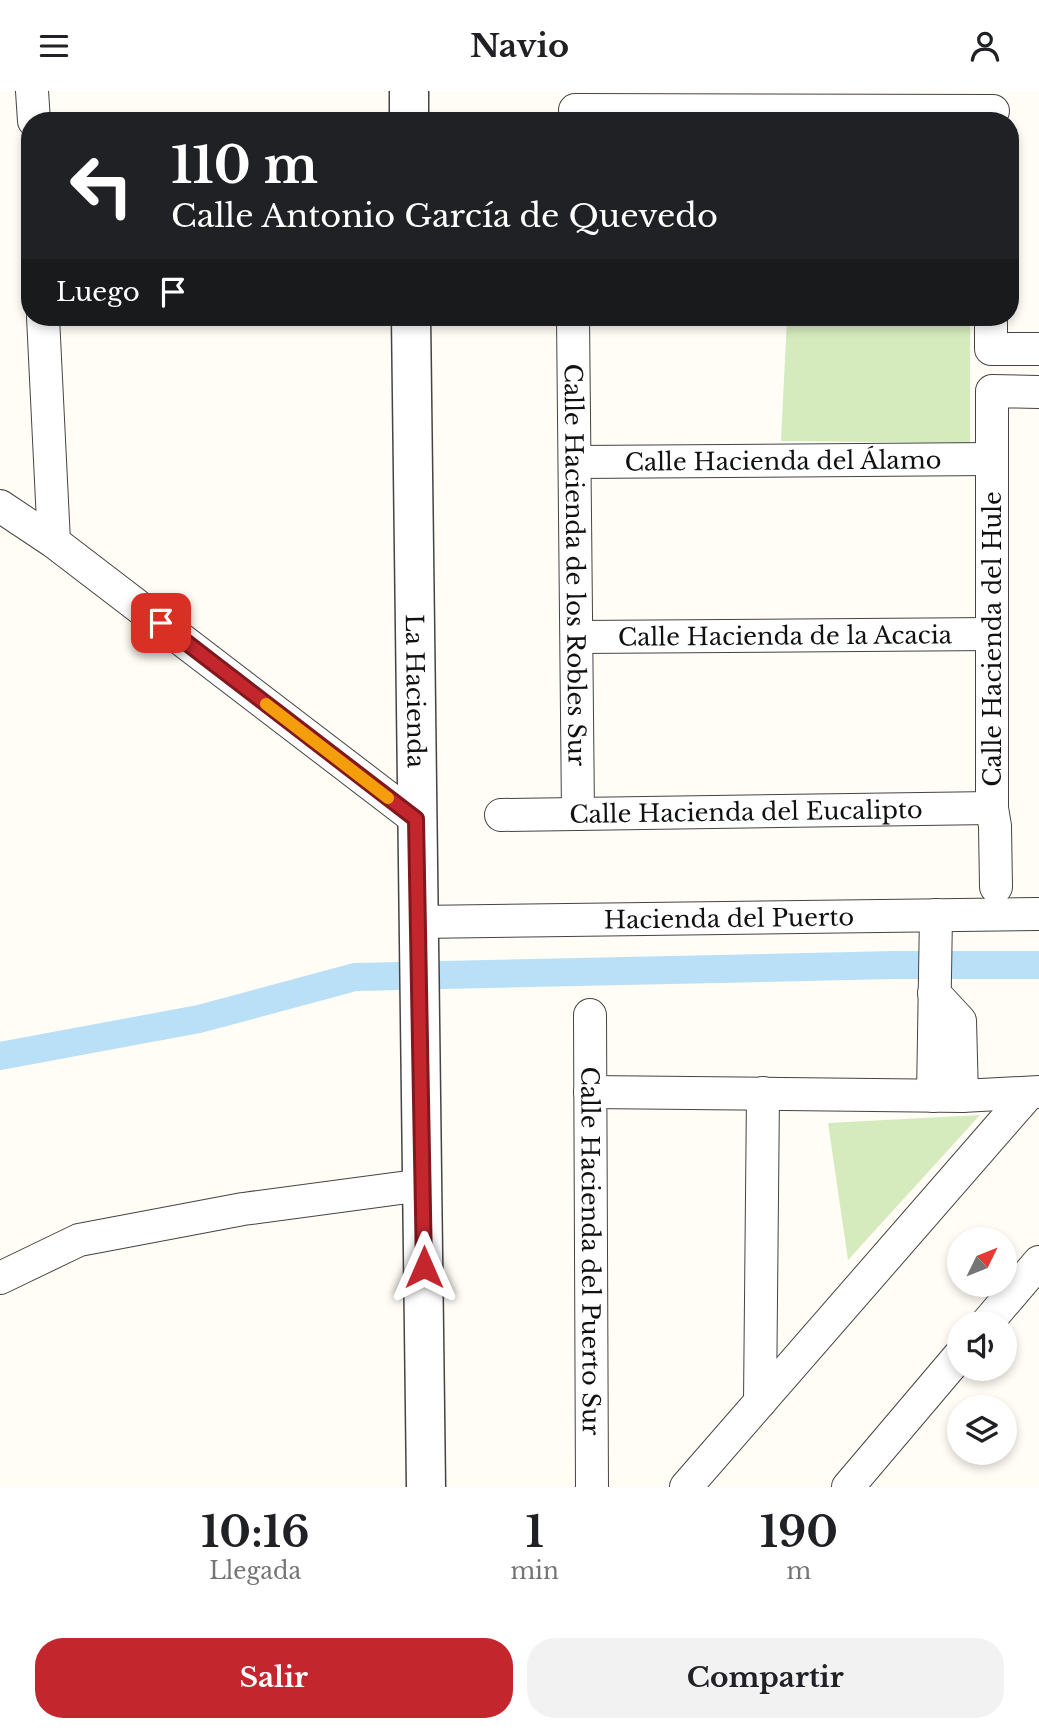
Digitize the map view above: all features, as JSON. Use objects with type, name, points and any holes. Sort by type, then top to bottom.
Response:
[{"type":"street","points":[[32,91],[33,112]]},
{"type":"street","points":[[409,91],[409,112]]},
{"type":"street","points":[[575,107],[993,107]]},
{"type":"street","points":[[43,326],[54,542]]},
{"type":"street","name":"La Hacienda","points":[[411,326],[426,1487]]},
{"type":"street","name":"Calle Hacienda de los Robles Sur","points":[[573,326],[579,637],[578,814]]},
{"type":"street","points":[[991,326],[992,349],[1039,349]]},
{"type":"street","name":"Calle Hacienda del Hule","points":[[996,887],[992,808],[992,391],[1039,392]]},
{"type":"street","name":"Calle Hacienda del Álamo","points":[[577,462],[991,459]]},
{"type":"street","points":[[0,506],[54,542],[416,819]]},
{"type":"street","name":"Calle Hacienda de la Acacia","points":[[579,637],[992,634]]},
{"type":"street","name":"Calle Hacienda del Eucalipto","points":[[501,815],[992,808]]},
{"type":"street","name":"Hacienda del Puerto","points":[[417,923],[1039,914]]},
{"type":"street","points":[[936,915],[934,993],[960,1021],[947,1096]]},
{"type":"street","name":"Calle Hacienda del Puerto Sur","points":[[590,1015],[592,1487]]},
{"type":"street","points":[[590,1092],[947,1096],[1034,1092]]},
{"type":"street","points":[[686,1487],[1034,1092]]},
{"type":"street","points":[[760,1402],[763,1093]]},
{"type":"street","points":[[0,1278],[79,1240],[243,1209],[423,1185]]},
{"type":"street","points":[[997,1311],[1039,1262]]},
{"type":"street","points":[[848,1487],[947,1370]]},
{"type":"green space","points":[[787,326],[970,326],[970,443],[781,441]]},
{"type":"green space","points":[[980,1115],[848,1260],[828,1123]]},
{"type":"waterway","points":[[0,1056],[199,1019],[355,977],[895,965],[1039,965]]},
{"type":"slow traffic","points":[[266,704],[388,798]]},
{"type":"route","points":[[161,623],[416,819],[424,1267]]}]
